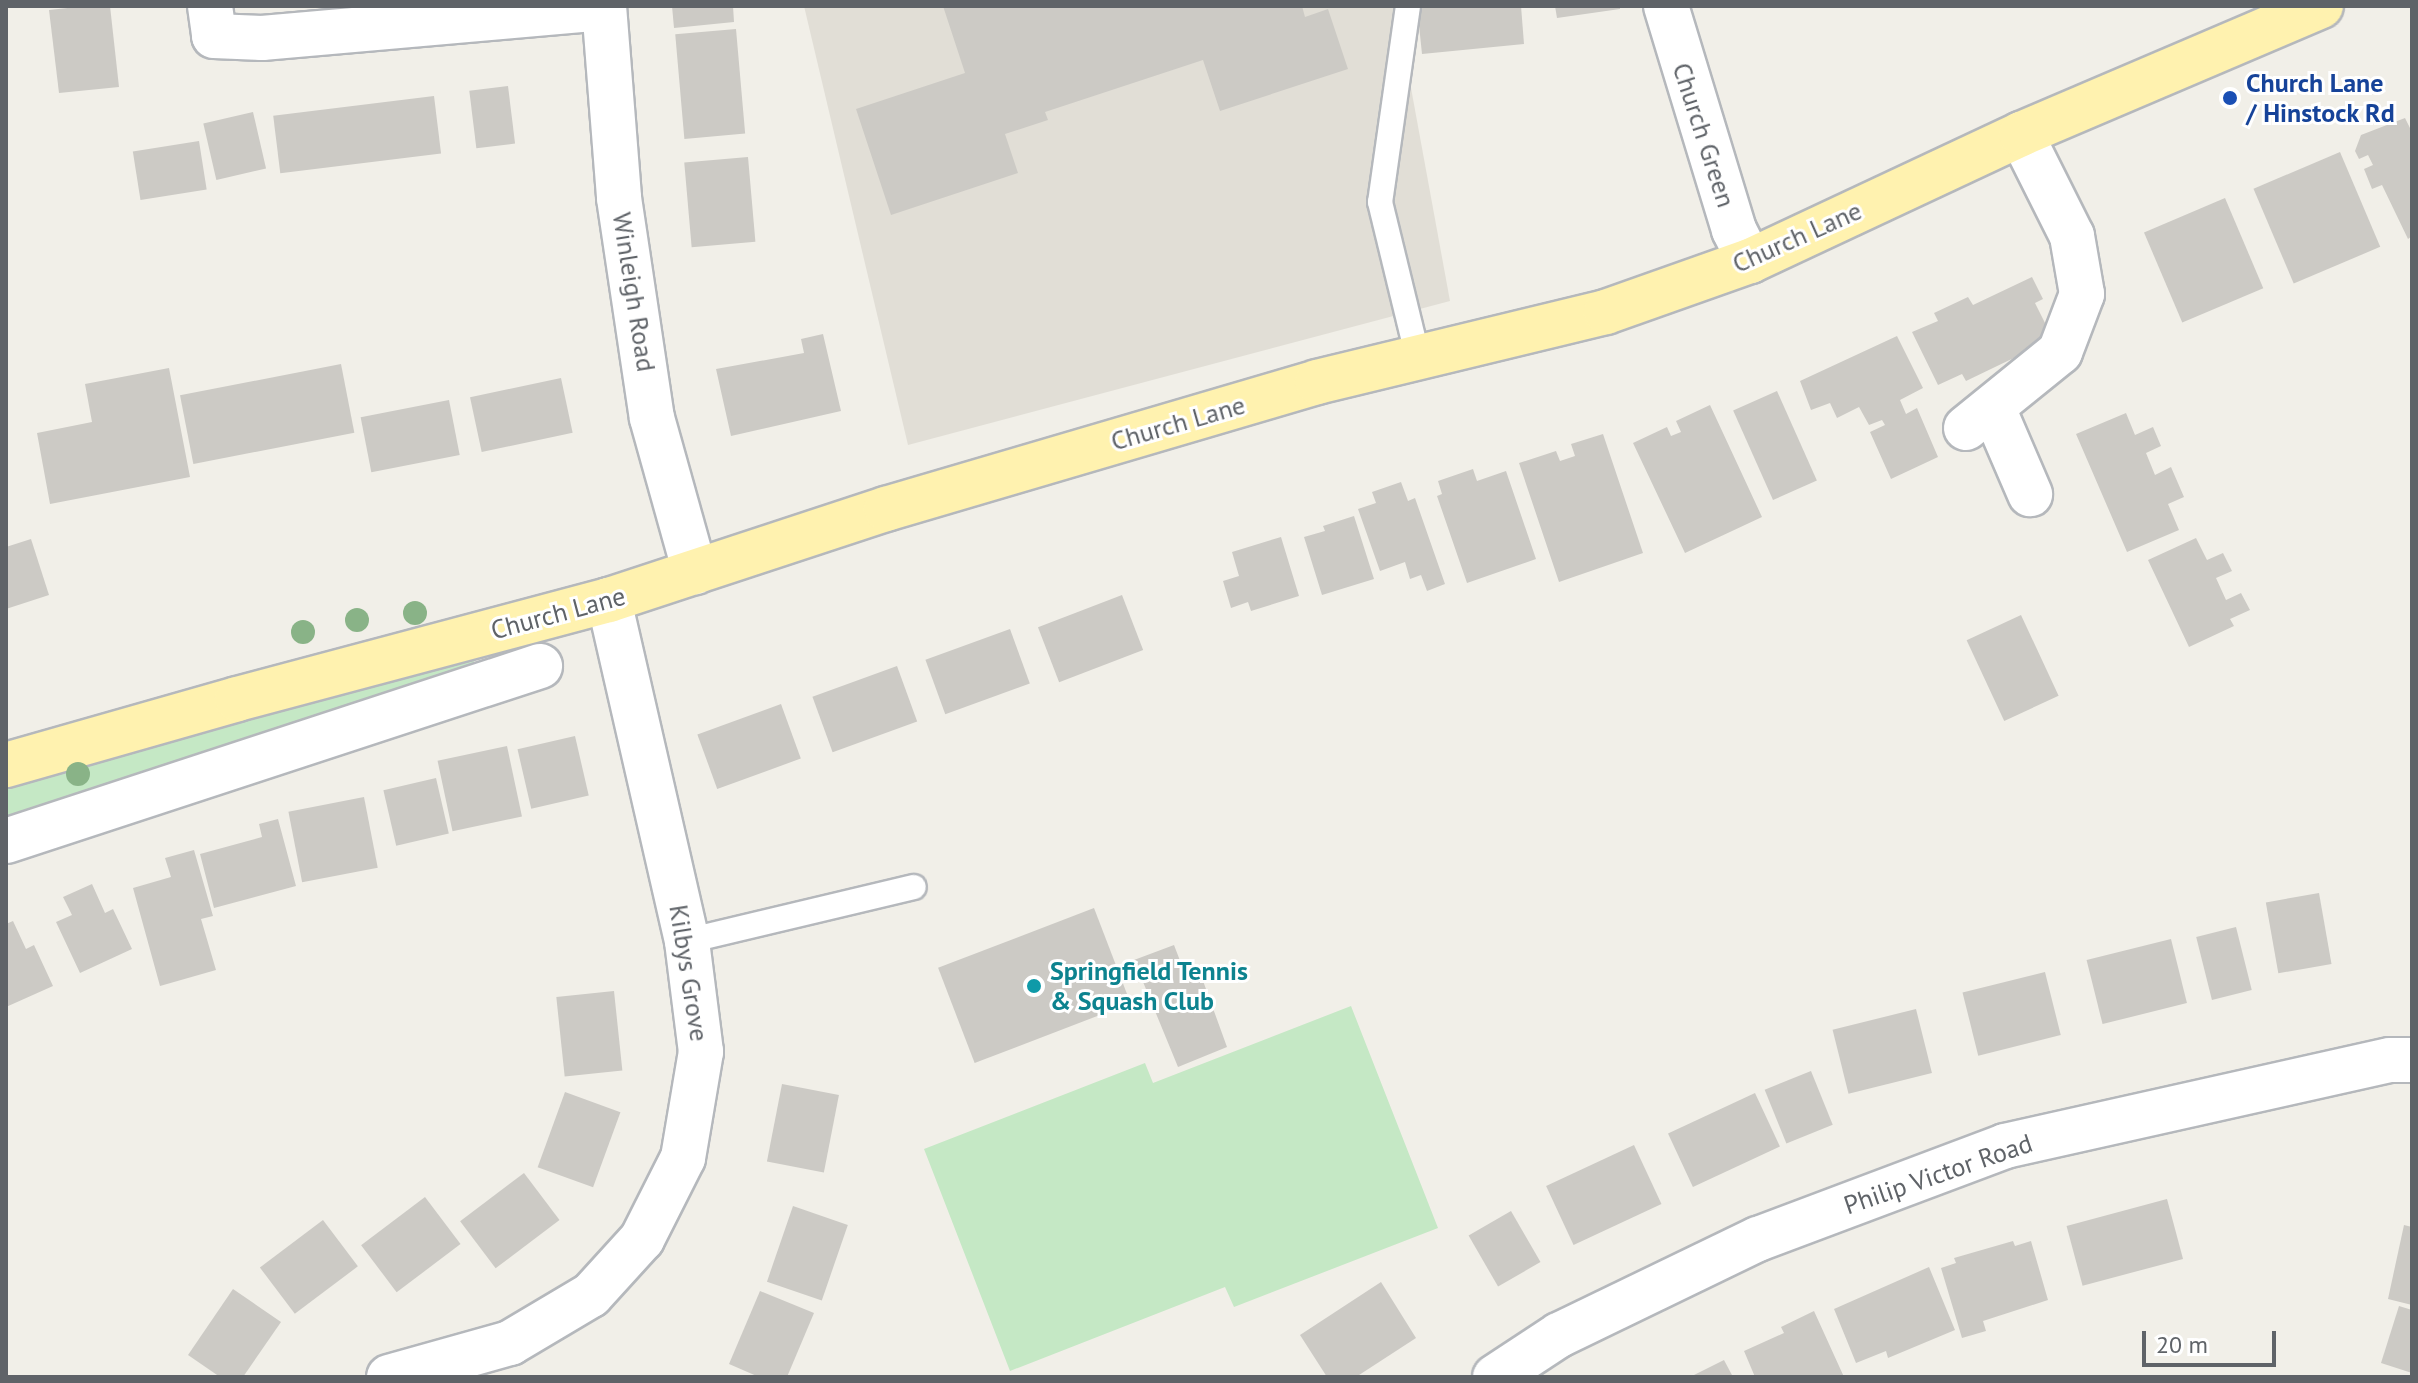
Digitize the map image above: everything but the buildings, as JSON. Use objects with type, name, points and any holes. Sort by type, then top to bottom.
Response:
[{"type":"main road","name":"Church Lane","points":[[6,765],[237,699],[609,600],[886,509],[1317,382],[1606,312],[1750,261],[2021,134],[2321,6]]},
{"type":"street","points":[[210,6],[214,36],[262,38],[604,7]]},
{"type":"street","name":"Church Green","points":[[1666,6],[1734,230],[1750,261]]},
{"type":"street","name":"Winleigh Road","points":[[604,7],[619,198],[652,418],[695,572]]},
{"type":"street","points":[[2021,134],[2072,236],[2082,294],[2060,352],[1980,418],[2030,494]]},
{"type":"street","name":"Kilbys Grove","points":[[389,1377],[510,1343],[591,1295],[642,1239],[683,1158],[701,1052],[687,941],[609,600]]},
{"type":"street","name":"Church Lane","points":[[6,841],[540,666]]},
{"type":"street","name":"Philip Victor Road","points":[[1495,1377],[1559,1335],[1758,1239],[2005,1146],[2390,1060],[2412,1060]]},
{"type":"lane","points":[[1408,6],[1380,202],[1418,358]]},
{"type":"lane","points":[[687,941],[914,887]]},
{"type":"shaded area","points":[[804,6],[1396,6],[1450,301],[908,445]]},
{"type":"green space","points":[[472,658],[478,668],[6,820],[6,787]]},
{"type":"green space","points":[[1351,1006],[1438,1228],[1234,1307],[1225,1287],[1010,1371],[924,1149],[1145,1063],[1153,1083]]},
{"type":"place","name":"Church Lane / Hinstock Rd","points":[[2230,98]]},
{"type":"place","name":"Springfield Tennis & Squash Club","points":[[1034,986]]}]
